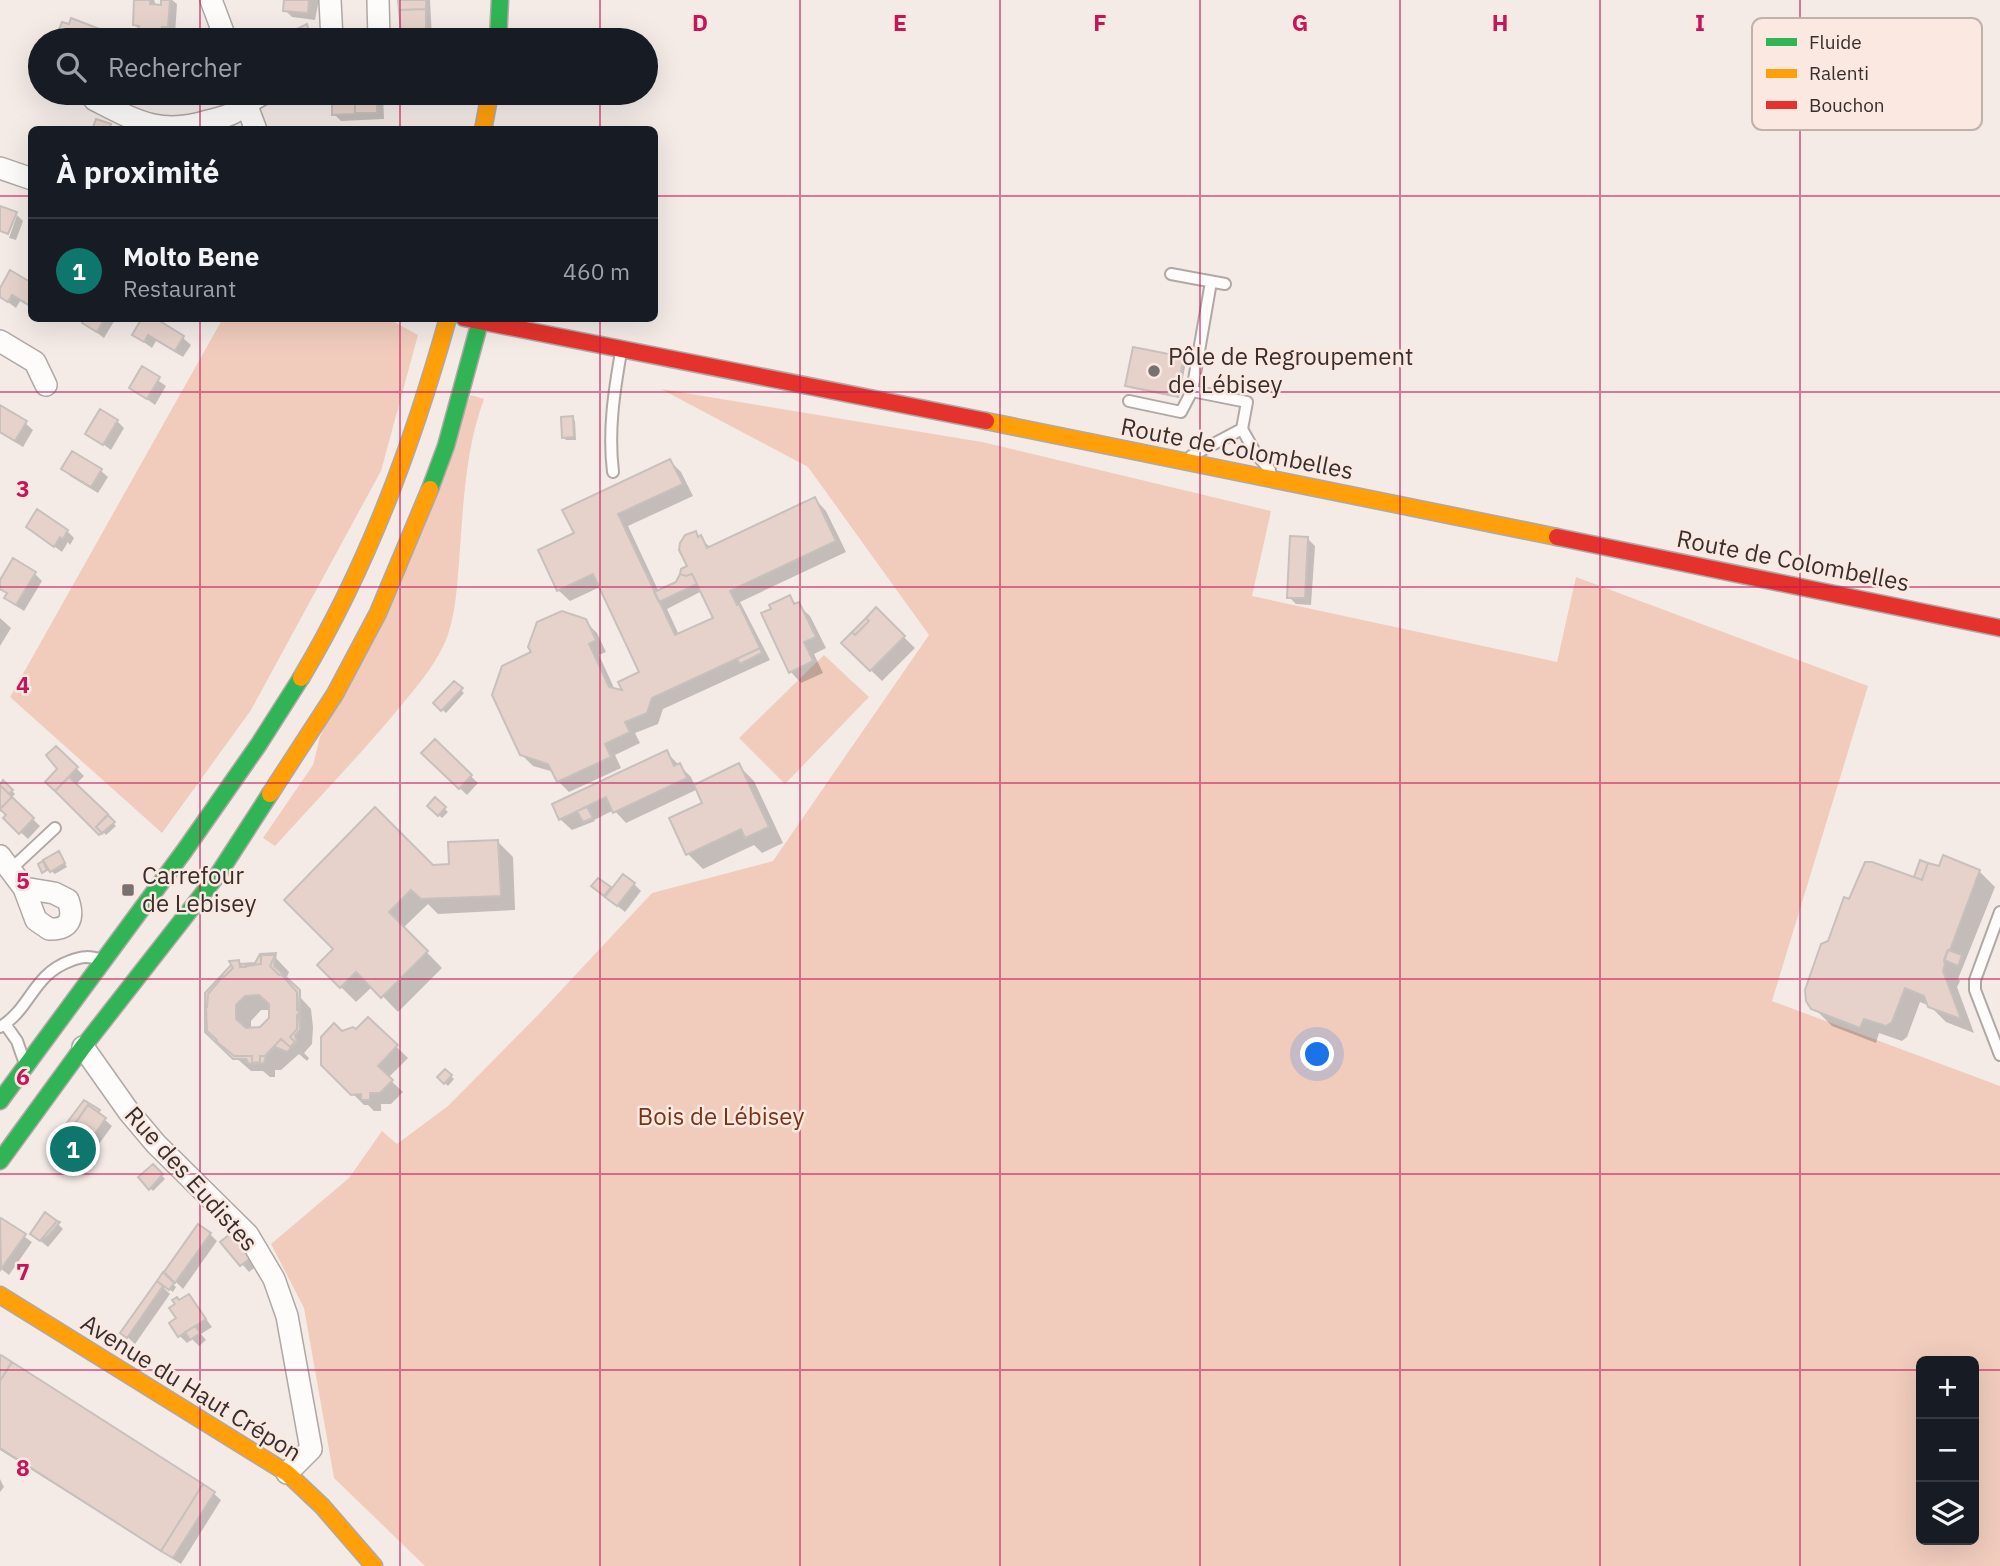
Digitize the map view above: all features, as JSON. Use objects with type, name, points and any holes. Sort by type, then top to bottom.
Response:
[{"type":"main road","points":[[499,28],[500,0]]},
{"type":"main road","points":[[483,126],[488,105]]},
{"type":"main road","points":[[500,105],[502,117]]},
{"type":"main road","points":[[0,1101],[273,726],[326,636],[391,493],[432,378],[447,322]]},
{"type":"main road","points":[[0,1161],[83,1047],[219,873],[335,694],[378,612],[415,529],[446,446],[475,322]]},
{"type":"main road","name":"Route de Colombelles","points":[[485,322],[2000,628]]},
{"type":"main road","name":"Avenue du Haut Crépon","points":[[0,1294],[287,1473],[322,1506],[374,1566]]},
{"type":"street","points":[[211,0],[222,28]]},
{"type":"street","points":[[330,0],[331,28]]},
{"type":"street","points":[[378,0],[379,28]]},
{"type":"street","points":[[105,105],[131,118],[158,126]]},
{"type":"street","points":[[192,126],[232,114],[239,105]]},
{"type":"street","points":[[247,105],[254,126]]},
{"type":"street","points":[[0,168],[28,178]]},
{"type":"street","points":[[0,341],[35,362],[46,385]]},
{"type":"street","points":[[5,863],[24,888]]},
{"type":"street","name":"Rue des Eudistes","points":[[83,1047],[129,1112],[156,1144],[248,1235],[274,1279],[287,1316],[311,1448],[287,1473]]},
{"type":"lane","points":[[1171,274],[1225,284]]},
{"type":"lane","points":[[1129,401],[1181,412],[1192,391],[1211,282]]},
{"type":"lane","points":[[613,472],[610,449],[612,404],[621,350]]},
{"type":"lane","points":[[1192,391],[1247,402],[1242,429],[1256,454],[1277,480]]},
{"type":"lane","points":[[1181,461],[1242,429]]},
{"type":"lane","points":[[5,863],[55,828]]},
{"type":"lane","points":[[2000,912],[1975,980],[1975,990],[2000,1055]]},
{"type":"lane","points":[[26,1066],[17,1041],[2,1025],[12,1020],[37,984],[55,967],[90,956],[105,960]]},
{"type":"green space","points":[[221,322],[394,322],[418,335],[381,471],[251,710],[162,833],[10,697]]},
{"type":"green space","name":"Bois de Lébisey","points":[[661,389],[982,442],[1271,511],[1252,596],[1557,662],[1576,577],[1868,686],[1772,1001],[2000,1086],[2000,1566],[425,1566],[334,1478],[304,1308],[271,1244],[349,1178],[382,1131],[397,1144],[448,1106],[652,893],[773,861],[929,635],[808,467]]},
{"type":"green space","points":[[471,395],[484,399],[469,459],[456,597],[445,641],[428,671],[400,707],[275,846],[263,838],[313,765],[320,737]]},
{"type":"green space","points":[[824,655],[869,697],[785,784],[739,738]]},
{"type":"building","points":[[134,0],[150,0],[150,4],[161,5],[161,0],[170,0],[168,27],[139,28],[133,25]]},
{"type":"building","points":[[284,0],[309,0],[308,13],[283,11]]},
{"type":"building","points":[[398,0],[426,0],[426,9],[399,10]]},
{"type":"building","points":[[426,9],[426,28],[401,28],[399,10]]},
{"type":"building","points":[[71,18],[97,28],[60,28],[62,22],[69,24]]},
{"type":"building","points":[[332,105],[355,105],[355,114],[332,115]]},
{"type":"building","points":[[355,105],[377,105],[377,113],[355,113]]},
{"type":"building","points":[[96,119],[111,124],[110,126],[93,126]]},
{"type":"building","points":[[0,206],[17,212],[8,234],[0,231]]},
{"type":"building","points":[[10,270],[28,281],[28,305],[12,295],[8,302],[0,297],[0,288]]},
{"type":"building","points":[[83,322],[103,322],[97,332]]},
{"type":"building","points":[[140,322],[161,322],[184,336],[175,351],[148,335],[144,342],[132,335]]},
{"type":"building","name":"Pôle de Regroupement de Lébisey","points":[[1133,347],[1184,357],[1176,396],[1125,386]]},
{"type":"building","points":[[142,366],[160,377],[147,399],[129,388]]},
{"type":"building","points":[[0,405],[27,421],[15,441],[0,432]]},
{"type":"building","points":[[100,409],[118,420],[103,445],[85,434]]},
{"type":"building","points":[[573,416],[574,437],[562,438],[561,417]]},
{"type":"building","points":[[72,451],[102,469],[91,487],[61,469]]},
{"type":"building","points":[[670,459],[683,484],[618,514],[675,635],[713,618],[692,574],[680,574],[681,569],[687,566],[679,550],[685,535],[696,531],[707,548],[815,497],[836,541],[730,591],[760,648],[652,698],[647,713],[625,722],[630,732],[605,744],[611,757],[557,782],[548,764],[520,755],[492,695],[502,666],[531,652],[528,647],[537,622],[562,611],[586,619],[596,640],[589,644],[609,687],[622,690],[618,682],[639,672],[593,574],[557,591],[538,550],[574,533],[562,510]]},
{"type":"building","points":[[37,509],[68,530],[54,547],[26,527]]},
{"type":"building","points":[[1290,536],[1308,537],[1305,598],[1287,598]]},
{"type":"building","points":[[13,558],[36,572],[16,605],[4,598],[7,593],[0,589],[0,580]]},
{"type":"building","points":[[680,574],[692,574],[697,584],[659,602],[654,592],[676,582]]},
{"type":"building","points":[[790,595],[794,604],[799,602],[816,637],[804,642],[813,661],[789,673],[761,613],[771,609],[769,605]]},
{"type":"building","points":[[876,607],[905,636],[870,671],[841,643],[852,632],[855,635],[869,621],[866,618]]},
{"type":"building","points":[[866,618],[869,621],[855,635],[852,632]]},
{"type":"building","points":[[760,648],[762,653],[740,664],[737,659]]},
{"type":"building","points":[[454,681],[463,688],[441,711],[433,703]]},
{"type":"building","points":[[435,739],[472,775],[459,789],[421,753]]},
{"type":"building","points":[[56,746],[78,767],[55,791],[45,782],[57,769],[46,755]]},
{"type":"building","points":[[667,750],[674,766],[680,763],[687,778],[613,813],[606,797],[559,820],[552,804]]},
{"type":"building","points":[[739,763],[769,827],[745,838],[741,829],[686,855],[669,818],[702,803],[694,785]]},
{"type":"building","points":[[69,777],[108,814],[96,827],[102,833],[99,835],[55,791]]},
{"type":"building","points":[[3,780],[13,790],[9,794],[0,785]]},
{"type":"building","points":[[0,785],[12,797],[0,809]]},
{"type":"building","points":[[12,797],[34,818],[19,834],[3,818],[6,815],[0,809]]},
{"type":"building","points":[[435,797],[446,807],[438,816],[427,806]]},
{"type":"building","points":[[375,807],[433,865],[449,864],[448,842],[498,840],[501,896],[421,899],[411,890],[389,912],[428,951],[381,998],[356,972],[340,988],[317,965],[333,949],[284,900]]},
{"type":"building","points":[[587,807],[593,818],[583,822],[577,811]]},
{"type":"building","points":[[108,815],[115,822],[102,833],[96,827]]},
{"type":"building","points":[[59,851],[65,863],[50,872],[43,860]]},
{"type":"building","points":[[1943,855],[1980,870],[1944,962],[1943,971],[1961,1019],[1928,1007],[1924,996],[1905,988],[1892,1022],[1886,1026],[1864,1019],[1860,1028],[1811,1009],[1806,1001],[1805,990],[1821,944],[1828,941],[1844,897],[1849,899],[1865,862],[1872,862],[1922,880],[1928,863],[1939,866]]},
{"type":"building","points":[[1920,860],[1928,863],[1922,880],[1914,877]]},
{"type":"building","points":[[43,861],[47,870],[42,873],[38,864]]},
{"type":"building","points":[[623,874],[635,883],[617,906],[605,897]]},
{"type":"building","points":[[598,878],[611,887],[604,896],[591,886]]},
{"type":"building","points":[[1948,950],[1962,955],[1958,966],[1944,960]]},
{"type":"building","points":[[276,953],[274,966],[300,990],[300,1030],[295,1035],[297,1042],[287,1052],[275,1047],[266,1056],[264,1063],[249,1064],[246,1059],[233,1059],[205,1032],[205,993],[231,965],[233,968],[208,994],[207,1031],[234,1056],[252,1056],[252,1063],[260,1062],[260,1056],[265,1056],[281,1039],[290,1047],[295,1042],[290,1037],[297,1029],[297,992],[270,966],[275,955],[261,955],[261,964],[240,967],[240,964],[255,963],[260,954]]},
{"type":"building","points":[[261,955],[275,955],[270,966],[297,992],[299,1015],[297,1029],[290,1037],[295,1042],[290,1047],[281,1039],[265,1056],[260,1056],[260,1062],[252,1063],[252,1056],[234,1056],[207,1031],[206,1007],[208,994],[233,968],[229,961],[239,960],[240,967],[261,964]],"holes":[[[259,995],[269,1004],[269,1018],[260,1027],[246,1028],[236,1019],[236,1005],[245,996]]]},
{"type":"building","points":[[368,1017],[398,1045],[378,1066],[393,1080],[380,1093],[370,1093],[370,1100],[361,1100],[361,1094],[351,1095],[321,1065],[321,1037],[334,1023],[342,1031],[353,1027],[356,1029]]},
{"type":"building","points":[[445,1069],[452,1075],[444,1084],[437,1077]]},
{"type":"building","points":[[84,1100],[100,1110],[98,1112],[88,1105],[72,1128],[66,1124]]},
{"type":"building","points":[[88,1105],[106,1118],[74,1163],[56,1150]]},
{"type":"building","points":[[153,1164],[163,1174],[149,1190],[138,1177]]},
{"type":"building","points":[[45,1212],[57,1221],[40,1241],[30,1234]]},
{"type":"building","points":[[1,1218],[26,1234],[1,1269],[0,1220]]},
{"type":"building","points":[[57,1221],[60,1222],[40,1241]]},
{"type":"building","points":[[198,1224],[211,1233],[175,1283],[164,1272]]},
{"type":"building","points":[[233,1232],[253,1256],[240,1266],[220,1242]]},
{"type":"building","points":[[163,1272],[174,1283],[169,1290],[157,1281]]},
{"type":"building","points":[[157,1281],[163,1286],[127,1338],[120,1333]]},
{"type":"building","points":[[189,1294],[206,1319],[178,1337],[169,1323],[176,1318],[169,1308],[175,1304],[172,1300],[177,1297],[179,1300]]},
{"type":"building","points":[[195,1326],[200,1333],[190,1340],[185,1332]]},
{"type":"building","points":[[0,1356],[12,1362],[0,1381]]},
{"type":"building","points":[[12,1362],[203,1484],[161,1551],[0,1448],[0,1381]]},
{"type":"building","points":[[203,1484],[215,1492],[173,1558],[161,1551]]},
{"type":"traffic: fast","points":[[499,28],[500,0]]},
{"type":"traffic: fast","points":[[430,489],[446,446],[480,322]]},
{"type":"traffic: fast","points":[[0,1101],[185,850],[301,678]]},
{"type":"traffic: fast","points":[[0,1161],[83,1047],[219,873],[270,794]]},
{"type":"traffic: slow","points":[[484,126],[488,105]]},
{"type":"traffic: slow","points":[[301,678],[368,548],[404,457],[447,322]]},
{"type":"traffic: slow","points":[[986,421],[1557,537]]},
{"type":"traffic: slow","points":[[270,794],[335,694],[378,613],[430,489]]},
{"type":"traffic: slow","points":[[0,1295],[287,1473],[322,1506],[374,1566]]},
{"type":"traffic: jam","points":[[484,322],[986,421]]},
{"type":"traffic: jam","points":[[1557,537],[2000,628]]},
{"type":"place","name":"Pôle de Regroupement de Lébisey","points":[[1154,371]]},
{"type":"place","name":"Carrefour de Lebisey","points":[[128,890]]},
{"type":"place","name":"Molto Bene","points":[[73,1149]]}]
